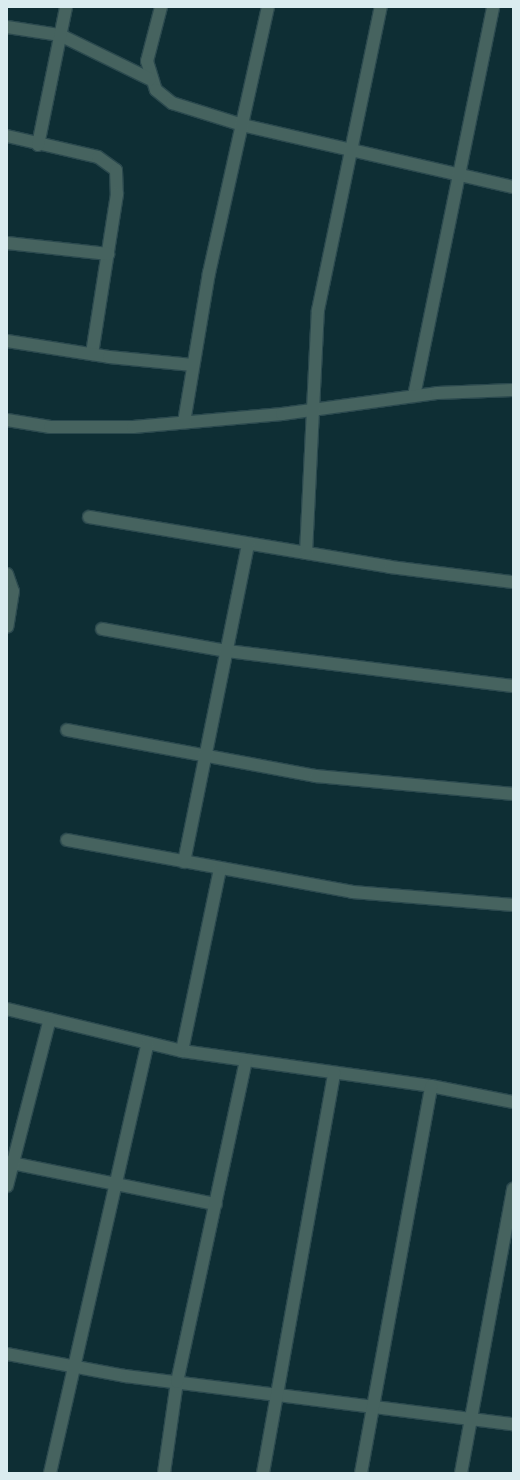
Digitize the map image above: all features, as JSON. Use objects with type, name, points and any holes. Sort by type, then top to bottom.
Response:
[{"type":"street","points":[[38,145],[66,7]]},
{"type":"street","points":[[161,7],[147,62],[150,79],[156,90],[172,103],[242,125],[350,151],[513,187]]},
{"type":"street","points":[[184,422],[193,365],[242,125],[268,7]]},
{"type":"street","points":[[306,553],[315,409],[318,310],[381,7]]},
{"type":"street","points":[[414,396],[493,7]]},
{"type":"street","points":[[7,26],[60,35],[150,79]]},
{"type":"street","points":[[7,136],[38,145],[98,157],[116,170],[117,194],[92,354]]},
{"type":"street","points":[[7,243],[108,254]]},
{"type":"street","points":[[7,341],[92,354],[193,365]]},
{"type":"street","points":[[7,420],[85,428],[184,422],[315,409],[414,396],[513,390]]},
{"type":"street","points":[[90,516],[248,544],[513,582]]},
{"type":"street","points":[[184,862],[248,544]]},
{"type":"street","points":[[7,574],[13,591],[7,627]]},
{"type":"street","points":[[102,629],[227,651],[513,686]]},
{"type":"street","points":[[67,730],[205,757],[316,776],[513,794]]},
{"type":"street","points":[[67,840],[352,892],[513,905]]},
{"type":"street","points":[[182,1051],[220,869]]},
{"type":"street","points":[[7,1009],[182,1051],[431,1086],[513,1102]]},
{"type":"street","points":[[7,1186],[10,1163],[50,1019]]},
{"type":"street","points":[[50,1473],[148,1043]]},
{"type":"street","points":[[164,1473],[178,1382],[246,1061]]},
{"type":"street","points":[[263,1473],[334,1073]]},
{"type":"street","points":[[361,1473],[431,1086]]},
{"type":"street","points":[[10,1163],[216,1204]]},
{"type":"street","points":[[461,1473],[509,1230],[513,1189]]},
{"type":"street","points":[[7,1354],[74,1368],[513,1424]]}]
